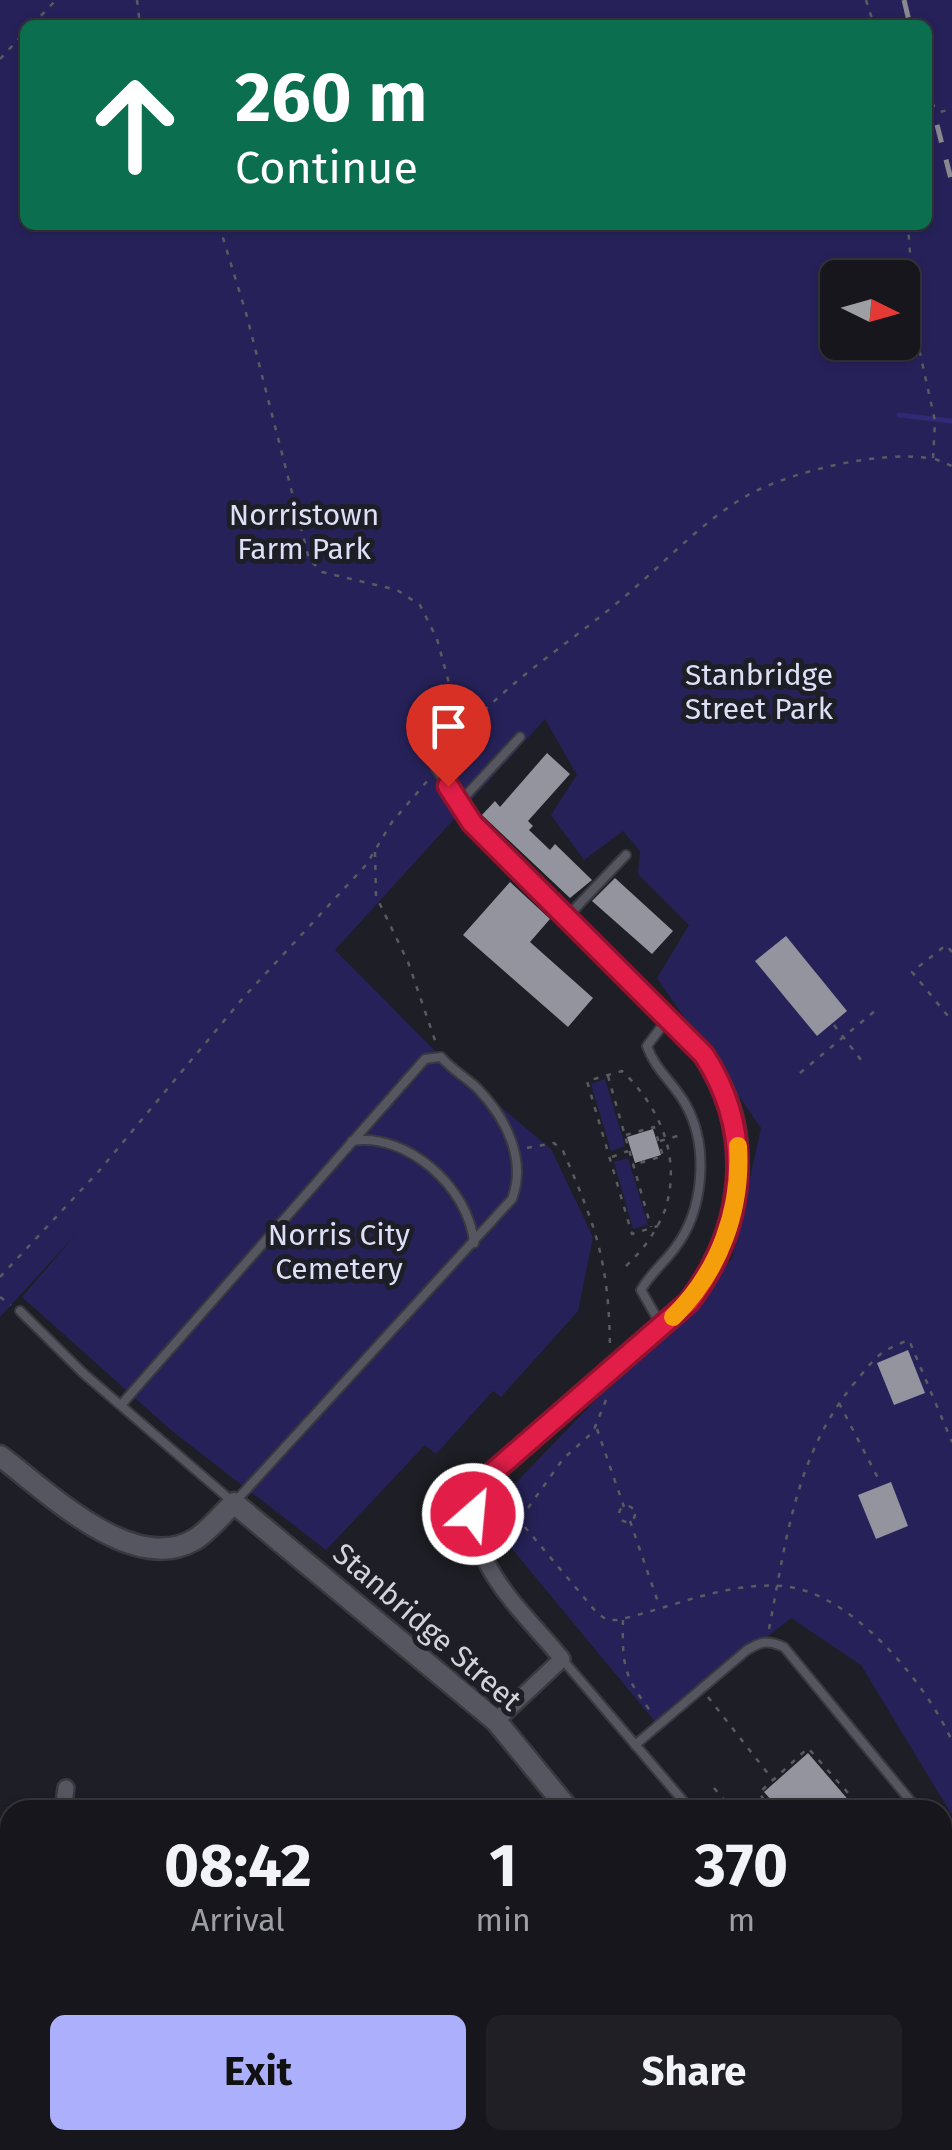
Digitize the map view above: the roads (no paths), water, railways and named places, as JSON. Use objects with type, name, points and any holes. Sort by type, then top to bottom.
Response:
[{"type":"street","points":[[496,1721],[562,1659],[481,1556],[472,1530],[476,1500],[491,1474],[689,1302],[712,1268],[731,1224],[740,1176],[737,1130],[723,1085],[704,1055],[646,996]]},
{"type":"street","points":[[0,1456],[92,1525],[150,1550],[195,1540],[234,1503]]},
{"type":"street","name":"Stanbridge Street","points":[[234,1503],[496,1721],[561,1800]]},
{"type":"street","points":[[64,1800],[66,1788]]},
{"type":"lane","points":[[459,803],[520,737]]},
{"type":"lane","points":[[436,769],[472,823],[646,996]]},
{"type":"lane","points":[[567,917],[626,855]]},
{"type":"lane","points":[[662,1327],[640,1290],[677,1246],[694,1210],[700,1172],[695,1132],[686,1105],[652,1062],[647,1046],[668,1018]]},
{"type":"lane","points":[[20,1311],[120,1405],[234,1503],[512,1199],[518,1181],[515,1150],[478,1090],[441,1057],[425,1059],[120,1405]]},
{"type":"lane","points":[[352,1140],[385,1140],[415,1154],[449,1188],[472,1225],[474,1243]]},
{"type":"lane","points":[[635,1744],[747,1650],[767,1641],[784,1647],[910,1800]]},
{"type":"lane","points":[[562,1659],[683,1800]]},
{"type":"waterway","points":[[899,415],[952,421]]},
{"type":"railway","points":[[904,0],[909,20]]},
{"type":"railway","points":[[932,106],[952,183]]},
{"type":"park label","name":"Norristown Farm Park","points":[[304,532]]},
{"type":"park label","name":"Stanbridge Street Park","points":[[759,692]]},
{"type":"park label","name":"Norris City Cemetery","points":[[339,1252]]}]
